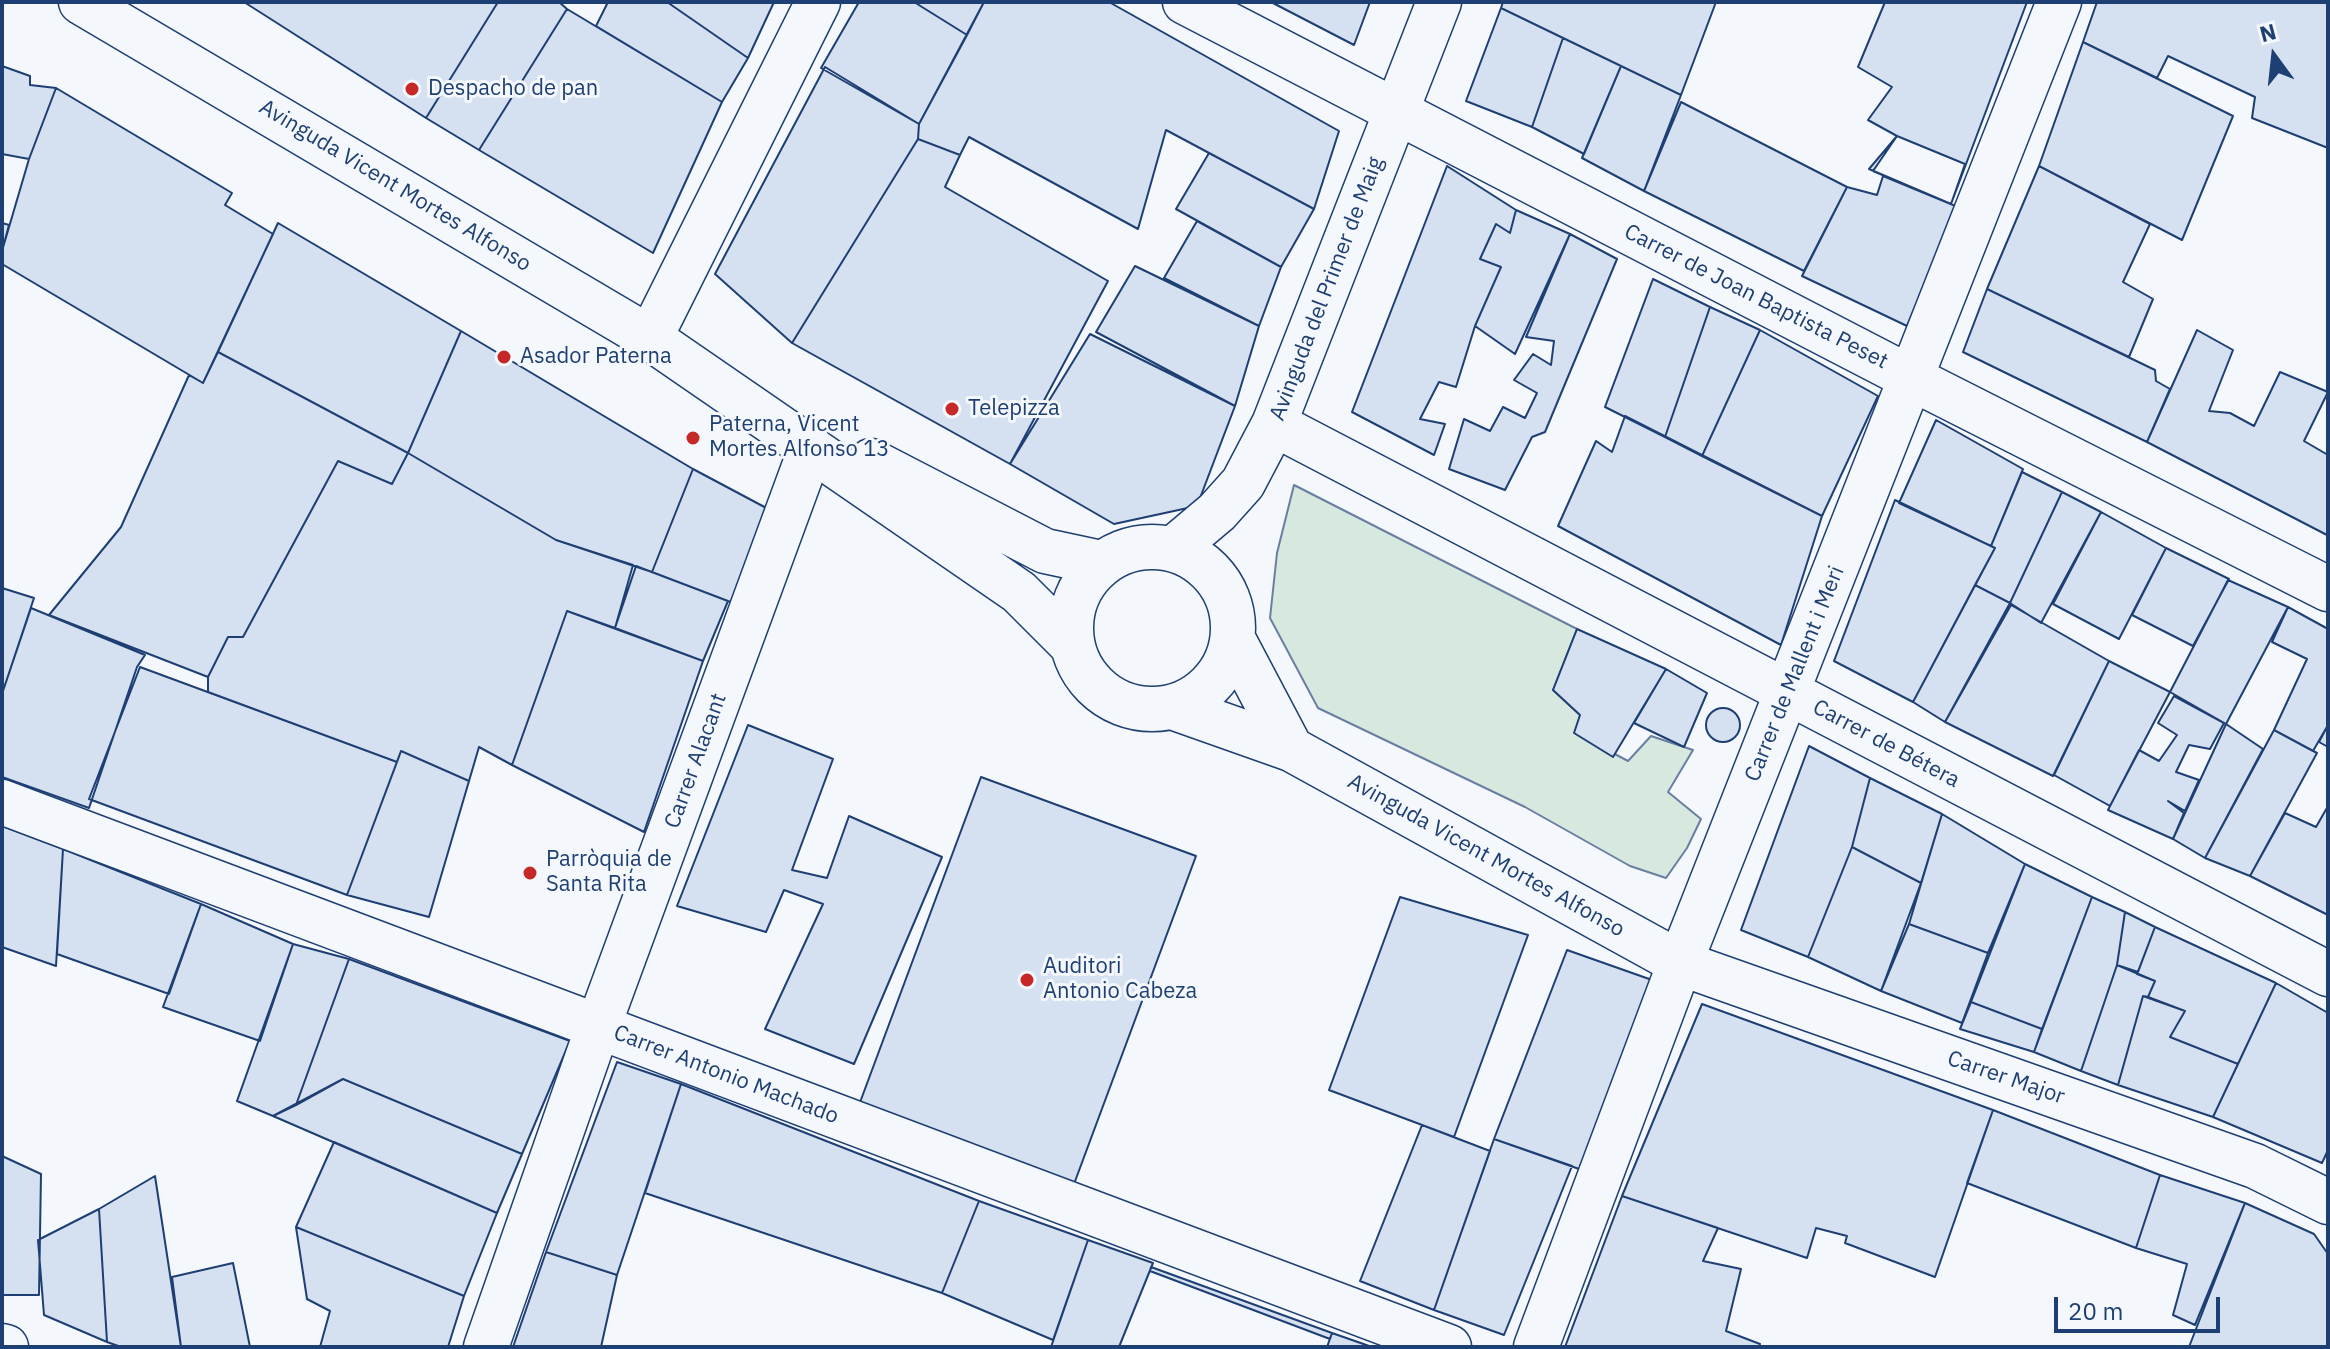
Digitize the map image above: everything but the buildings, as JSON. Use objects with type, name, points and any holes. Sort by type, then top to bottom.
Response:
[{"type":"street","points":[[650,338],[818,2]]},
{"type":"street","name":"Carrer de Joan Baptista Peset","points":[[1185,2],[1913,379],[2328,589]]},
{"type":"street","name":"Avinguda del Primer de Maig","points":[[1173,549],[1217,512],[1243,483],[1274,424],[1439,2]]},
{"type":"street","name":"Carrer de Mallent i Meri","points":[[1536,1347],[1680,963],[1913,379],[2059,2]]},
{"type":"street","name":"Avinguda Vicent Mortes Alfonso","points":[[101,7],[707,375],[1019,592],[1071,644]]},
{"type":"street","name":"Avinguda Vicent Mortes Alfonso","points":[[707,375],[1045,551],[1101,563]]},
{"type":"street","name":"Carrer de Bétera","points":[[1274,424],[2328,974]]},
{"type":"street","name":"Carrer Alacant","points":[[486,1347],[598,1027],[811,448]]},
{"type":"street","points":[[1234,641],[1214,683],[1175,708],[1130,707],[1092,684],[1071,644],[1075,599],[1101,563],[1136,547],[1173,549],[1209,568],[1231,601],[1234,641],[1291,749]]},
{"type":"street","name":"Avinguda Vicent Mortes Alfonso","points":[[1175,708],[1291,749],[1680,963]]},
{"type":"street","name":"Carrer Antonio Machado","points":[[2,802],[1449,1347]]},
{"type":"street","name":"Carrer Major","points":[[1680,963],[2255,1166],[2328,1202]]},
{"type":"shaded area","points":[[1294,485],[1577,629],[1553,690],[1580,715],[1579,735],[1628,761],[1651,736],[1693,750],[1668,792],[1701,819],[1687,848],[1666,878],[1630,866],[1525,807],[1318,708],[1270,618],[1277,553]]},
{"type":"place","name":"Despacho de pan","points":[[412,89]]},
{"type":"place","name":"Asador Paterna","points":[[504,357]]},
{"type":"place","name":"Telepizza","points":[[952,409]]},
{"type":"place","name":"Paterna, Vicent Mortes Alfonso 13","points":[[693,438]]},
{"type":"place","name":"Parròquia de Santa Rita","points":[[530,873]]},
{"type":"place","name":"Auditori Antonio Cabeza","points":[[1027,980]]}]
